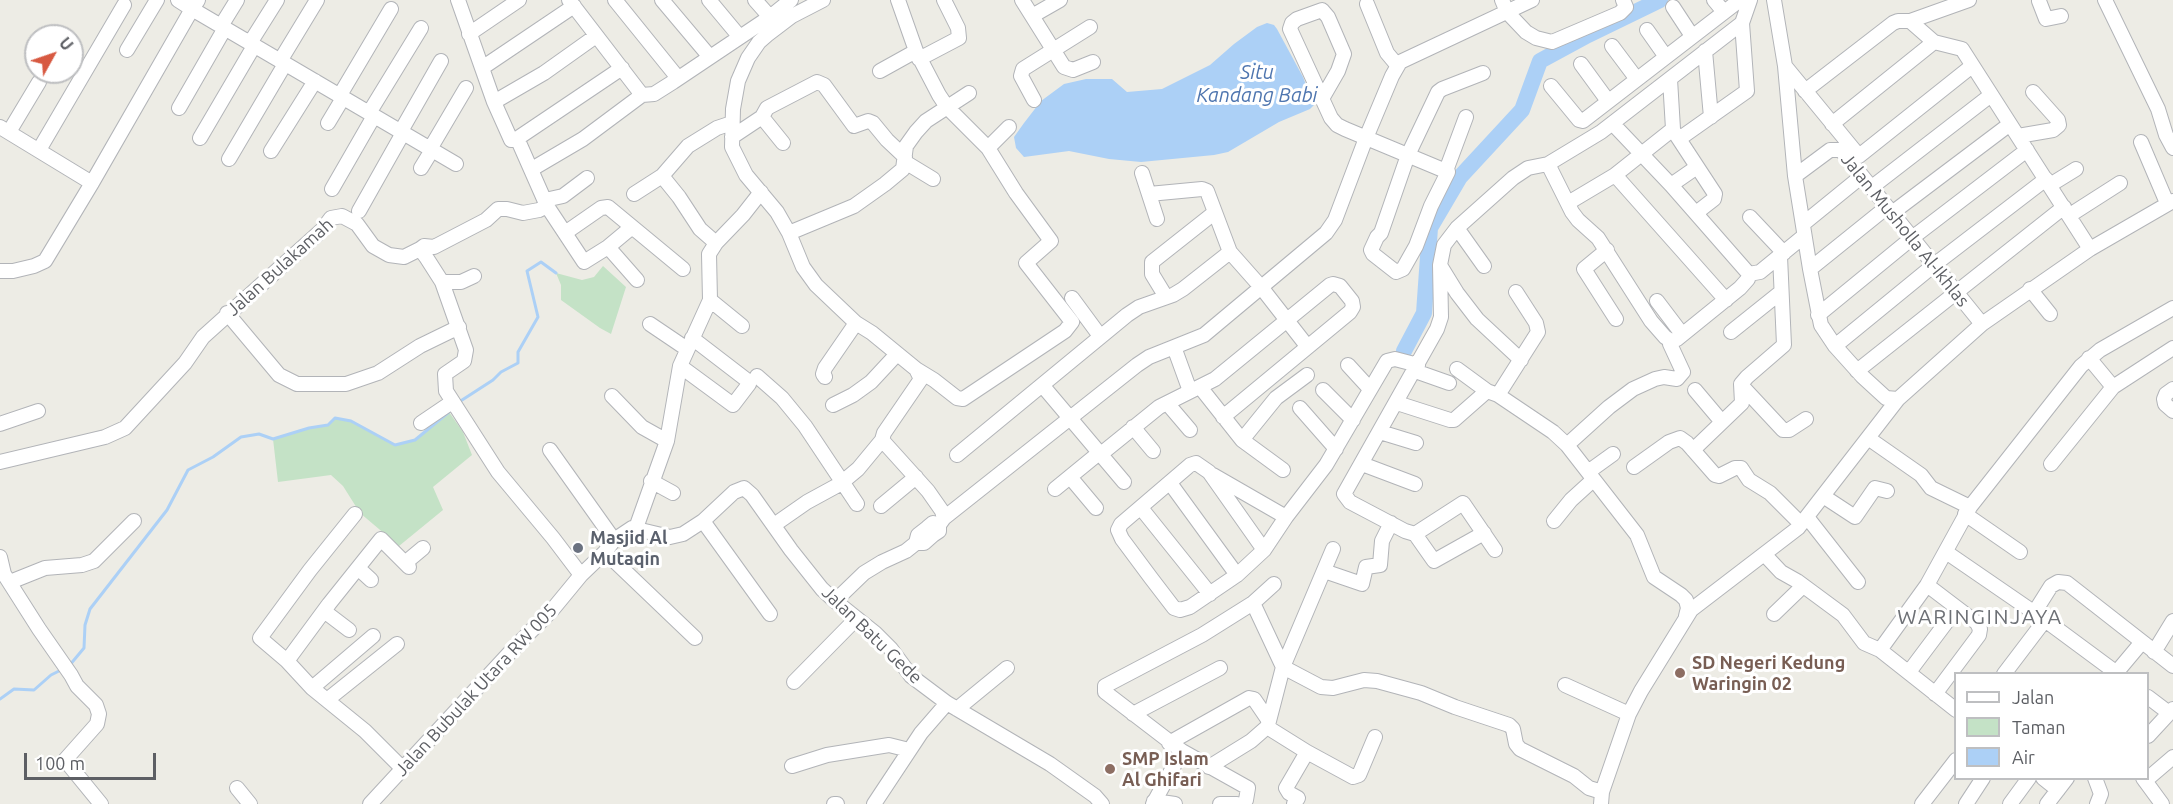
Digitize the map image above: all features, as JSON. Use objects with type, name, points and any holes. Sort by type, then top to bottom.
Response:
[{"type":"street","points":[[127,50],[158,0]]},
{"type":"street","points":[[178,0],[195,4],[223,27],[456,164]]},
{"type":"street","points":[[179,108],[237,0]]},
{"type":"street","points":[[200,138],[277,0]]},
{"type":"street","points":[[229,159],[317,0]]},
{"type":"street","points":[[458,0],[494,102],[511,140],[622,68]]},
{"type":"street","points":[[469,34],[519,0]]},
{"type":"street","points":[[615,0],[678,78]]},
{"type":"street","points":[[662,0],[710,57]]},
{"type":"street","points":[[709,0],[739,36]]},
{"type":"street","points":[[755,0],[770,17]]},
{"type":"street","points":[[532,169],[583,139],[642,95],[654,94],[770,17],[791,0]]},
{"type":"street","points":[[823,0],[803,4],[792,16],[759,42],[748,58],[738,81],[732,130],[735,154],[742,169],[789,233],[810,277],[822,293],[856,323],[916,369],[954,396],[963,399],[1022,361],[1072,322],[1026,263],[1051,241],[988,148],[947,107],[917,55],[898,0]]},
{"type":"street","points":[[880,71],[958,38],[958,28],[944,0]]},
{"type":"street","points":[[1022,0],[1067,69],[1073,70],[1093,62]]},
{"type":"street","points":[[1032,16],[1060,0]]},
{"type":"street","points":[[942,521],[1137,364],[1204,335],[1330,229],[1397,65],[1505,6],[1532,0]]},
{"type":"street","points":[[1505,6],[1526,32],[1536,38],[1552,42],[1620,13],[1626,7],[1623,0]]},
{"type":"street","points":[[1714,0],[1724,12]]},
{"type":"street","points":[[1581,121],[1740,0]]},
{"type":"street","points":[[1568,203],[1615,175],[1641,154],[1711,117],[1747,91],[1742,23],[1750,0]]},
{"type":"street","points":[[1774,0],[1785,66],[1803,230],[1818,315],[1825,332],[1857,371],[1886,398],[1898,399]]},
{"type":"street","points":[[1805,91],[1893,23],[1902,20],[1910,21],[1969,0]]},
{"type":"street","points":[[2041,0],[2045,19],[2061,16]]},
{"type":"street","points":[[2105,0],[2158,109],[2166,135],[2173,148]]},
{"type":"street","points":[[482,68],[571,3],[642,95]]},
{"type":"street","points":[[0,277],[7,271],[34,266],[45,261],[195,4]]},
{"type":"street","points":[[1367,4],[1387,53],[1397,65]]},
{"type":"street","points":[[39,150],[124,5]]},
{"type":"street","points":[[1673,7],[1692,36]]},
{"type":"street","points":[[328,123],[391,9]]},
{"type":"street","points":[[1323,97],[1338,71],[1344,54],[1328,17],[1322,10],[1298,19],[1290,29],[1331,118],[1337,125],[1448,172]]},
{"type":"street","points":[[1910,21],[1934,42],[1962,49],[2090,249]]},
{"type":"street","points":[[1484,533],[1435,561],[1415,534],[1350,502],[1345,496],[1345,491],[1397,403],[1440,323],[1440,265],[1444,246],[1457,228],[1513,178],[1528,168],[1548,164],[1613,124],[1742,23]]},
{"type":"street","points":[[1034,100],[1023,81],[1021,72],[1027,65],[1090,27]]},
{"type":"street","points":[[332,189],[421,28]]},
{"type":"street","points":[[1647,30],[1666,57]]},
{"type":"street","points":[[494,102],[544,73],[596,36]]},
{"type":"street","points":[[1832,124],[1934,42]]},
{"type":"street","points":[[1612,46],[1636,78]]},
{"type":"street","points":[[1705,51],[1711,117]]},
{"type":"street","points":[[359,211],[441,61]]},
{"type":"street","points":[[1581,64],[1608,101]]},
{"type":"street","points":[[1785,66],[1858,156],[1972,66]]},
{"type":"street","points":[[1466,117],[1448,172],[1431,206],[1416,246],[1403,268],[1396,272],[1371,250],[1381,233],[1408,155],[1438,92],[1483,73]]},
{"type":"street","points":[[1670,79],[1676,134],[1716,196],[1696,213]]},
{"type":"street","points":[[271,151],[315,81]]},
{"type":"street","points":[[634,194],[662,176],[688,146],[717,128],[732,130],[762,117],[767,108],[817,82],[820,82],[854,126],[868,121],[873,123],[905,160],[933,179]]},
{"type":"street","points":[[38,84],[5,129],[92,183]]},
{"type":"street","points":[[1551,86],[1581,121],[1582,144]]},
{"type":"street","points":[[421,168],[466,88]]},
{"type":"street","points":[[2018,136],[2053,130],[2059,125],[2058,120],[2033,92]]},
{"type":"street","points":[[789,233],[854,206],[899,172],[905,160],[906,146],[916,132],[969,93]]},
{"type":"street","points":[[1872,187],[1991,95]]},
{"type":"street","points":[[762,117],[783,143]]},
{"type":"street","points":[[1613,124],[1671,185],[1749,274]]},
{"type":"street","points":[[1810,269],[2010,124]]},
{"type":"street","points":[[988,148],[1009,127]]},
{"type":"street","points":[[517,138],[546,203],[584,262],[608,247],[632,227]]},
{"type":"street","points":[[1686,616],[1702,601],[1766,555],[1804,520],[1898,399],[1980,321],[2090,249],[2170,202],[2140,141]]},
{"type":"street","name":"Jalan Musholla Al-Ikhlas","points":[[1796,176],[1833,148],[1841,150],[1980,321]]},
{"type":"street","points":[[1818,315],[1912,238],[2027,150]]},
{"type":"street","points":[[1548,164],[1578,220],[1592,231],[1607,250],[1651,321],[1665,337],[1677,337]]},
{"type":"street","points":[[1671,185],[1697,167]]},
{"type":"street","points":[[1835,346],[1934,265],[2048,182],[2076,169]]},
{"type":"street","points":[[1142,173],[1157,219]]},
{"type":"street","points":[[1615,175],[1726,300]]},
{"type":"street","points":[[662,176],[700,229],[716,243]]},
{"type":"street","points":[[1749,274],[1760,272],[1782,255],[1803,230],[1862,176]]},
{"type":"street","points":[[580,575],[553,538],[498,472],[446,391],[444,376],[466,358],[466,350],[442,282],[420,249],[424,246],[434,246],[486,220],[498,209],[523,213],[539,210],[546,203],[563,196],[587,178]]},
{"type":"street","points":[[1857,371],[1956,292],[2067,211],[2120,183]]},
{"type":"street","points":[[1149,194],[1204,189],[1207,191],[1230,252],[1261,287],[1307,346]]},
{"type":"street","points":[[550,450],[614,540],[632,528],[636,528],[666,441],[681,366],[710,300],[710,254],[716,243],[761,192]]},
{"type":"street","points":[[565,234],[601,208],[608,207],[656,244],[683,269]]},
{"type":"street","points":[[1166,297],[1152,274],[1152,262],[1214,213]]},
{"type":"street","name":"Jalan Bulakamah","points":[[0,462],[119,432],[125,428],[184,363],[203,337],[322,230],[331,218],[342,216],[354,221],[373,246],[389,255],[404,257],[420,249]]},
{"type":"street","points":[[1741,384],[1784,345],[1781,292],[1782,255],[1750,217]]},
{"type":"street","points":[[1457,228],[1484,266]]},
{"type":"street","points":[[608,247],[637,280]]},
{"type":"street","points":[[1607,250],[1585,270],[1616,319]]},
{"type":"street","points":[[957,455],[1100,336],[1139,307],[1183,289],[1230,252]]},
{"type":"street","points":[[1440,265],[1457,293],[1477,319],[1521,360]]},
{"type":"street","points":[[1567,445],[1609,407],[1633,389],[1655,379],[1680,377],[1682,369],[1670,344],[1726,300],[1746,282],[1749,274]]},
{"type":"street","points":[[442,282],[461,282],[474,276]]},
{"type":"street","points":[[1055,489],[1167,403],[1215,379],[1330,285],[1338,285],[1352,301],[1352,310],[1223,417]]},
{"type":"street","points":[[2030,289],[2050,314]]},
{"type":"street","points":[[1397,403],[1454,420],[1492,393],[1521,360],[1537,335],[1536,322],[1516,292]]},
{"type":"street","points":[[1731,332],[1781,292]]},
{"type":"street","points":[[1072,298],[1100,336]]},
{"type":"street","points":[[710,300],[742,326]]},
{"type":"street","points":[[1657,301],[1677,337]]},
{"type":"street","points":[[1880,650],[1927,585],[1967,510],[2089,358],[2173,308]]},
{"type":"street","points":[[227,314],[279,375],[297,384],[346,384],[378,373],[420,346],[459,327]]},
{"type":"street","points":[[825,377],[823,374],[825,368],[856,323]]},
{"type":"street","points":[[650,324],[689,344],[748,381],[749,384],[733,405],[681,366]]},
{"type":"street","points":[[1174,347],[1195,389],[1242,440],[1283,470]]},
{"type":"street","points":[[2051,464],[2113,387],[2173,348]]},
{"type":"street","points":[[832,405],[853,395],[871,382],[897,354]]},
{"type":"street","points":[[2089,358],[2113,387]]},
{"type":"street","points":[[1286,517],[1209,472],[1200,464],[1193,463],[1121,524],[1119,534],[1174,608],[1184,609],[1237,575],[1264,550],[1336,449],[1390,359],[1415,366],[1449,383]]},
{"type":"street","points":[[1348,365],[1370,389]]},
{"type":"street","points":[[774,525],[858,469],[882,440],[884,433],[919,384],[920,377],[916,369]]},
{"type":"street","points":[[1252,603],[1283,667],[1321,687],[1334,688],[1364,680],[1377,681],[1412,690],[1509,725],[1513,729],[1516,744],[1520,749],[1574,776],[1601,798],[1629,714],[1686,616],[1688,608],[1686,600],[1654,577],[1637,535],[1567,445],[1553,432],[1457,369]]},
{"type":"street","points":[[1242,440],[1276,398],[1307,375]]},
{"type":"street","points":[[757,376],[782,398],[805,426],[857,504]]},
{"type":"street","points":[[1741,384],[1783,430],[1789,430],[1806,419]]},
{"type":"street","points":[[1693,450],[1743,401],[1741,384]]},
{"type":"street","points":[[1042,385],[1124,482]]},
{"type":"street","points":[[2173,389],[2166,394],[2164,399],[2165,404],[2173,411]]},
{"type":"street","points":[[1323,390],[1353,420]]},
{"type":"street","points":[[1695,390],[1722,422]]},
{"type":"street","points":[[612,396],[642,427],[666,441]]},
{"type":"street","points":[[421,423],[452,402]]},
{"type":"street","points":[[1167,403],[1190,430]]},
{"type":"street","points":[[1299,408],[1336,449]]},
{"type":"street","points":[[0,424],[38,411]]},
{"type":"street","points":[[1133,428],[1153,451]]},
{"type":"street","points":[[1380,432],[1416,442]]},
{"type":"street","points":[[1634,467],[1677,438],[1683,439],[1715,475],[1719,476],[1735,468],[1741,468],[1749,480],[1770,493],[1804,520],[1858,582]]},
{"type":"street","points":[[1868,438],[1922,475],[1931,488],[1967,510],[2020,552]]},
{"type":"street","points":[[835,601],[864,573],[906,551],[915,543],[924,543],[939,531],[942,521],[937,504],[882,440]]},
{"type":"street","points":[[1554,521],[1590,476],[1613,454]]},
{"type":"street","points":[[1362,464],[1415,484]]},
{"type":"street","points":[[1209,472],[1264,550]]},
{"type":"street","points":[[881,506],[916,477]]},
{"type":"street","points":[[1070,477],[1096,508]]},
{"type":"street","points":[[651,481],[673,494]]},
{"type":"street","points":[[1170,483],[1237,575]]},
{"type":"street","name":"Jalan Batu Gede","points":[[636,528],[670,537],[683,534],[703,521],[734,492],[744,488],[752,495],[803,566],[835,601],[891,650],[911,676],[952,706],[1050,764],[1095,796],[1102,804]]},
{"type":"street","points":[[1823,496],[1856,517],[1875,488],[1887,491]]},
{"type":"street","points":[[1415,534],[1462,503],[1495,550]]},
{"type":"street","points":[[1141,508],[1210,594]]},
{"type":"street","points":[[355,514],[260,638],[287,661],[312,688],[365,731],[403,769]]},
{"type":"street","points":[[10,582],[45,568],[82,565],[94,561],[134,521]]},
{"type":"street","points":[[703,521],[770,614]]},
{"type":"street","points":[[1324,571],[1362,584],[1366,567],[1380,566],[1382,541],[1391,523]]},
{"type":"street","points":[[287,661],[344,584],[381,539],[407,565],[423,548]]},
{"type":"street","name":"Jalan Bubulak Utara RW 005","points":[[370,804],[553,609],[580,575],[605,552],[614,540]]},
{"type":"street","points":[[1209,767],[1251,741],[1268,724],[1283,667],[1333,549]]},
{"type":"street","points":[[605,552],[695,638]]},
{"type":"street","points":[[1946,552],[2040,616],[2116,672]]},
{"type":"street","points":[[1766,555],[1776,568],[1843,615],[1864,643],[1880,650],[1954,708]]},
{"type":"street","points":[[0,557],[4,574],[77,687],[96,705],[99,714],[97,723],[65,760],[101,804]]},
{"type":"street","points":[[358,568],[372,580]]},
{"type":"street","points":[[2005,672],[2040,616],[2051,586],[2062,582],[2173,666]]},
{"type":"street","points":[[344,584],[356,594]]},
{"type":"street","points":[[1243,804],[1248,788],[1169,743],[1104,688],[1107,684],[1202,635],[1252,603],[1274,584]]},
{"type":"street","points":[[1927,585],[1977,623],[1980,632],[1935,694]]},
{"type":"street","points":[[1774,614],[1803,586]]},
{"type":"street","points":[[1909,672],[1957,608]]},
{"type":"street","points":[[324,611],[350,630]]},
{"type":"street","points":[[794,682],[856,619]]},
{"type":"street","points":[[2154,652],[2173,621]]},
{"type":"street","points":[[312,688],[373,636]]},
{"type":"street","points":[[2118,672],[2142,642]]},
{"type":"street","points":[[327,700],[397,644]]},
{"type":"street","points":[[874,804],[909,750],[952,706],[1007,668]]},
{"type":"street","points":[[1133,714],[1220,668]]},
{"type":"street","points":[[1565,685],[1629,714]]},
{"type":"street","points":[[1169,743],[1249,698],[1257,701],[1268,724],[1307,752],[1356,777],[1375,737]]},
{"type":"street","points":[[2149,698],[2171,711],[2149,735]]},
{"type":"street","points":[[792,766],[827,754],[881,747],[900,747],[909,750]]},
{"type":"street","points":[[1175,804],[1154,802],[1182,751]]},
{"type":"street","points":[[1294,804],[1298,798],[1289,793],[1286,788],[1307,752]]},
{"type":"street","points":[[2149,776],[2173,758]]},
{"type":"street","points":[[1922,804],[1954,763]]},
{"type":"street","points":[[1966,804],[1982,780]]},
{"type":"street","points":[[2010,804],[2028,780]]},
{"type":"street","points":[[2046,780],[2058,790]]},
{"type":"street","points":[[2047,804],[2066,780]]},
{"type":"street","points":[[2096,780],[2101,794],[2097,804]]},
{"type":"street","points":[[2144,780],[2154,801]]},
{"type":"street","points":[[237,788],[250,804]]},
{"type":"street","points":[[1220,804],[1237,804]]},
{"type":"green space","points":[[603,266],[626,287],[611,334],[561,300],[561,285],[556,273],[582,280],[594,277]]},
{"type":"green space","points":[[449,412],[463,432],[472,455],[433,487],[443,510],[399,546],[360,513],[343,486],[331,475],[278,482],[273,439],[328,425],[335,418],[351,421],[395,445],[415,439]]},
{"type":"water","name":"Situ Kandang Babi","points":[[1267,23],[1274,25],[1277,29],[1303,77],[1314,105],[1310,109],[1279,122],[1228,152],[1141,162],[1109,159],[1069,151],[1024,157],[1016,148],[1014,137],[1024,123],[1041,101],[1064,84],[1086,79],[1112,79],[1127,92],[1162,89],[1210,65],[1257,27]]},
{"type":"waterway","points":[[1404,351],[1424,313],[1430,228],[1460,177],[1522,110],[1540,61],[1660,0]]},
{"type":"waterway","points":[[459,402],[493,380],[501,372],[518,363],[518,352],[538,317],[527,271],[541,262],[556,273]]},
{"type":"waterway","points":[[69,666],[84,648],[85,625],[90,609],[167,510],[188,470],[213,457],[241,437],[259,434],[273,439],[328,425],[335,418],[351,421],[395,445],[415,440],[449,412]]},
{"type":"waterway","points":[[0,699],[14,689],[34,690],[51,675],[63,669]]},
{"type":"place","name":"Masjid Al Mutaqin","points":[[578,548]]},
{"type":"place","name":"SD Negeri Kedung Waringin 02","points":[[1680,673]]},
{"type":"place","name":"SMP Islam Al Ghifari","points":[[1110,769]]},
{"type":"district","name":"WARINGINJAYA","points":[[1980,617]]}]
